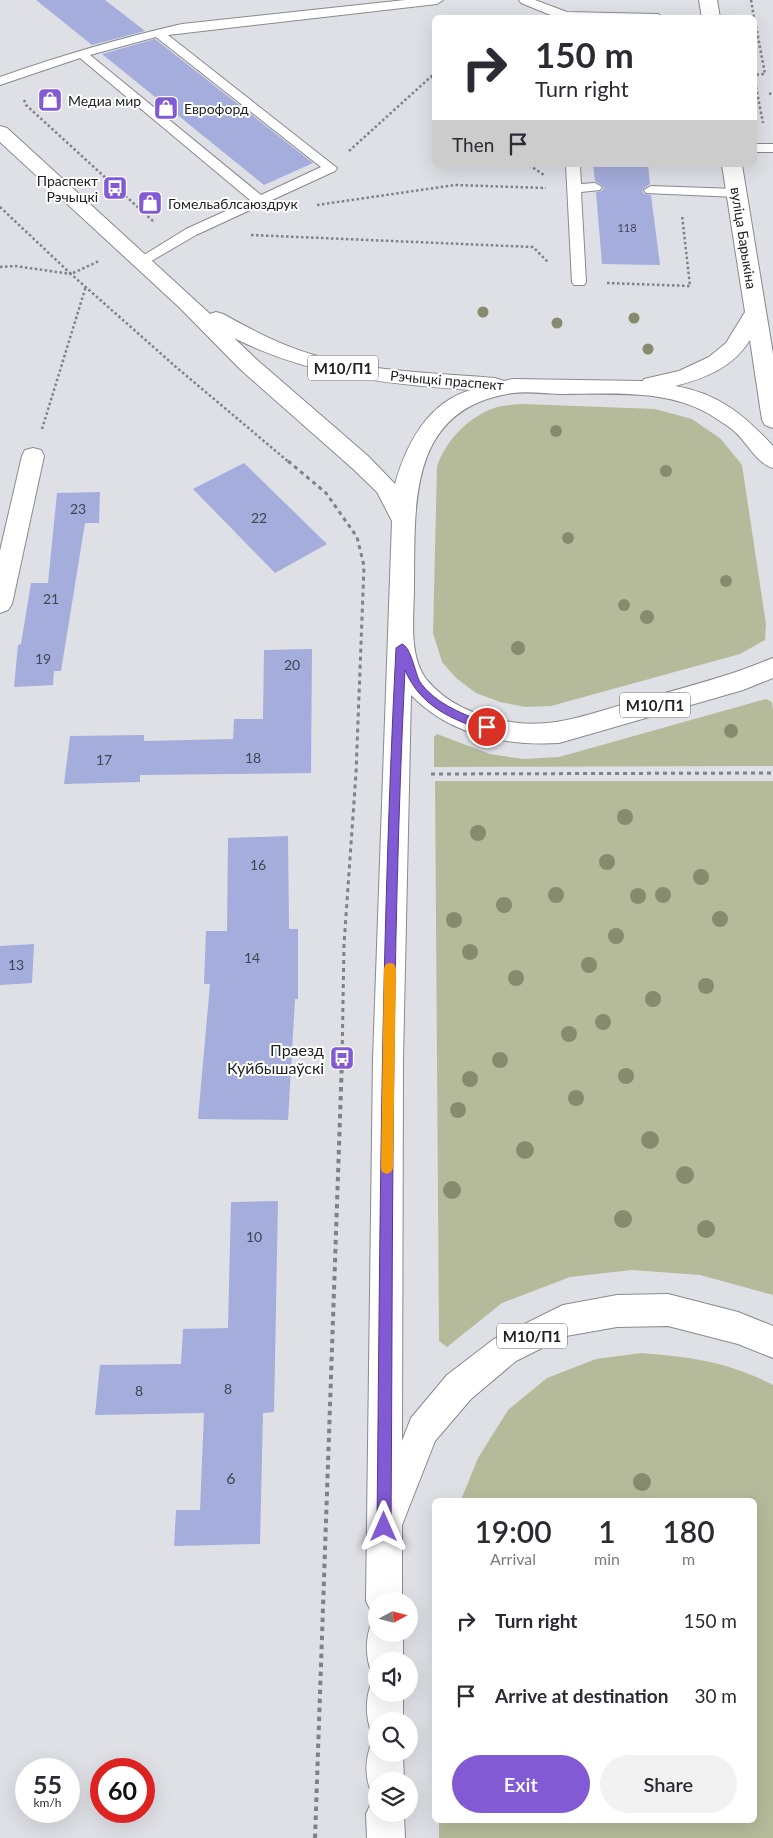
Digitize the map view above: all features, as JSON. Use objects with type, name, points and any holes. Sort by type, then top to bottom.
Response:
[{"type":"main road","points":[[708,0],[710,15]]},
{"type":"main road","name":"Рэчыцкі праспект","points":[[0,132],[141,263],[186,302],[248,364],[386,487],[403,522]]},
{"type":"main road","name":"вуліца Барыкіна","points":[[732,167],[773,420]]},
{"type":"main road","name":"Рэчыцкі праспект","points":[[186,302],[242,334],[316,363],[408,378],[513,386]]},
{"type":"main road","name":"вуліца Барыкіна","points":[[636,387],[686,377],[716,363],[733,348],[756,311]]},
{"type":"main road","name":"М10/П1","points":[[384,1592],[388,1059],[395,774],[402,648],[403,522],[406,486],[413,460],[426,435],[441,418],[462,400],[513,386],[636,387],[684,395],[716,408],[742,426],[773,460]]},
{"type":"main road","points":[[0,604],[33,456]]},
{"type":"main road","name":"М10/П1","points":[[402,648],[416,684],[436,703],[468,721],[505,733],[536,735],[559,732],[743,680],[773,668]]},
{"type":"main road","name":"М10/П1","points":[[384,1527],[423,1430],[459,1387],[505,1350],[563,1321],[617,1311],[668,1310],[738,1328],[773,1342]]},
{"type":"main road","points":[[385,1822],[386,1838]]},
{"type":"lane","points":[[0,81],[158,33],[182,28],[436,0]]},
{"type":"lane","points":[[525,0],[560,15]]},
{"type":"lane","points":[[141,263],[191,232],[330,168],[158,33]]},
{"type":"lane","points":[[83,55],[259,200]]},
{"type":"lane","points":[[757,148],[773,148]]},
{"type":"lane","points":[[573,167],[579,282]]},
{"type":"lane","points":[[574,189],[595,187]]},
{"type":"lane","points":[[651,190],[736,193]]},
{"type":"path","points":[[751,0],[754,15]]},
{"type":"path","points":[[757,30],[765,74],[757,75]]},
{"type":"path","points":[[330,168],[431,76]]},
{"type":"path","points":[[757,92],[764,125]]},
{"type":"path","points":[[769,94],[773,93]]},
{"type":"path","points":[[26,105],[164,231],[191,232]]},
{"type":"path","points":[[308,206],[456,186],[574,189]]},
{"type":"path","points":[[250,235],[533,247],[567,280],[690,286],[679,191]]},
{"type":"path","points":[[0,267],[15,266],[72,274],[184,374],[326,493],[357,537],[364,566],[356,773],[344,944],[340,1146],[316,1838]]},
{"type":"path","points":[[33,456],[86,286]]},
{"type":"path","points":[[428,774],[773,773]]},
{"type":"green space","points":[[524,404],[655,409],[692,419],[721,439],[742,465],[766,624],[765,640],[740,654],[551,706],[525,707],[500,702],[476,693],[456,678],[442,662],[433,633],[437,467],[450,441],[464,426],[480,414],[493,408]]},
{"type":"green space","points":[[766,699],[772,702],[773,710],[773,766],[434,767],[434,737],[437,734],[490,754],[524,759],[559,757]]},
{"type":"green space","points":[[435,781],[773,781],[773,1295],[700,1275],[632,1270],[570,1277],[502,1303],[447,1347],[439,1341]]},
{"type":"green space","points":[[642,1353],[677,1356],[725,1366],[757,1377],[773,1385],[773,1838],[439,1838],[439,1823],[757,1823],[757,1498],[462,1498],[478,1458],[508,1410],[547,1378],[596,1359]]},
{"type":"building","points":[[36,0],[105,0],[145,31],[92,45]]},
{"type":"building","points":[[155,39],[313,163],[264,185],[102,54]]},
{"type":"building","points":[[593,167],[648,167],[650,184],[642,190],[644,194],[651,195],[660,265],[602,264],[596,192],[602,191],[604,187],[595,181]]},
{"type":"building","points":[[244,463],[327,544],[275,573],[193,489]]},
{"type":"building","points":[[100,492],[99,523],[85,523],[61,671],[54,671],[53,685],[14,687],[18,645],[21,644],[31,583],[48,583],[57,493]]},
{"type":"building","points":[[312,649],[311,773],[140,775],[140,782],[64,784],[70,736],[144,735],[144,741],[233,739],[234,719],[263,719],[264,650]]},
{"type":"building","points":[[288,836],[289,929],[298,929],[298,999],[295,999],[288,1120],[198,1119],[210,984],[204,984],[206,931],[227,931],[228,838]]},
{"type":"building","points":[[34,944],[32,983],[0,985],[0,946]]},
{"type":"building","points":[[278,1201],[274,1412],[263,1413],[260,1544],[174,1546],[176,1510],[200,1510],[204,1413],[95,1415],[100,1365],[181,1364],[183,1329],[228,1328],[231,1202]]},
{"type":"slow traffic","points":[[387,1168],[390,968]]},
{"type":"place","name":"Медиа мир","points":[[50,100]]},
{"type":"place","name":"Еврофорд","points":[[166,108]]},
{"type":"place","name":"Праспект Рэчыцкі","points":[[115,188]]},
{"type":"place","name":"Гомельаблсаюздрук","points":[[150,203]]},
{"type":"place","name":"Праезд Куйбышаўскі","points":[[342,1058]]},
{"type":"route","points":[[384,1527],[388,1059],[395,774],[402,648],[416,684],[436,703],[468,721],[487,727]]}]
